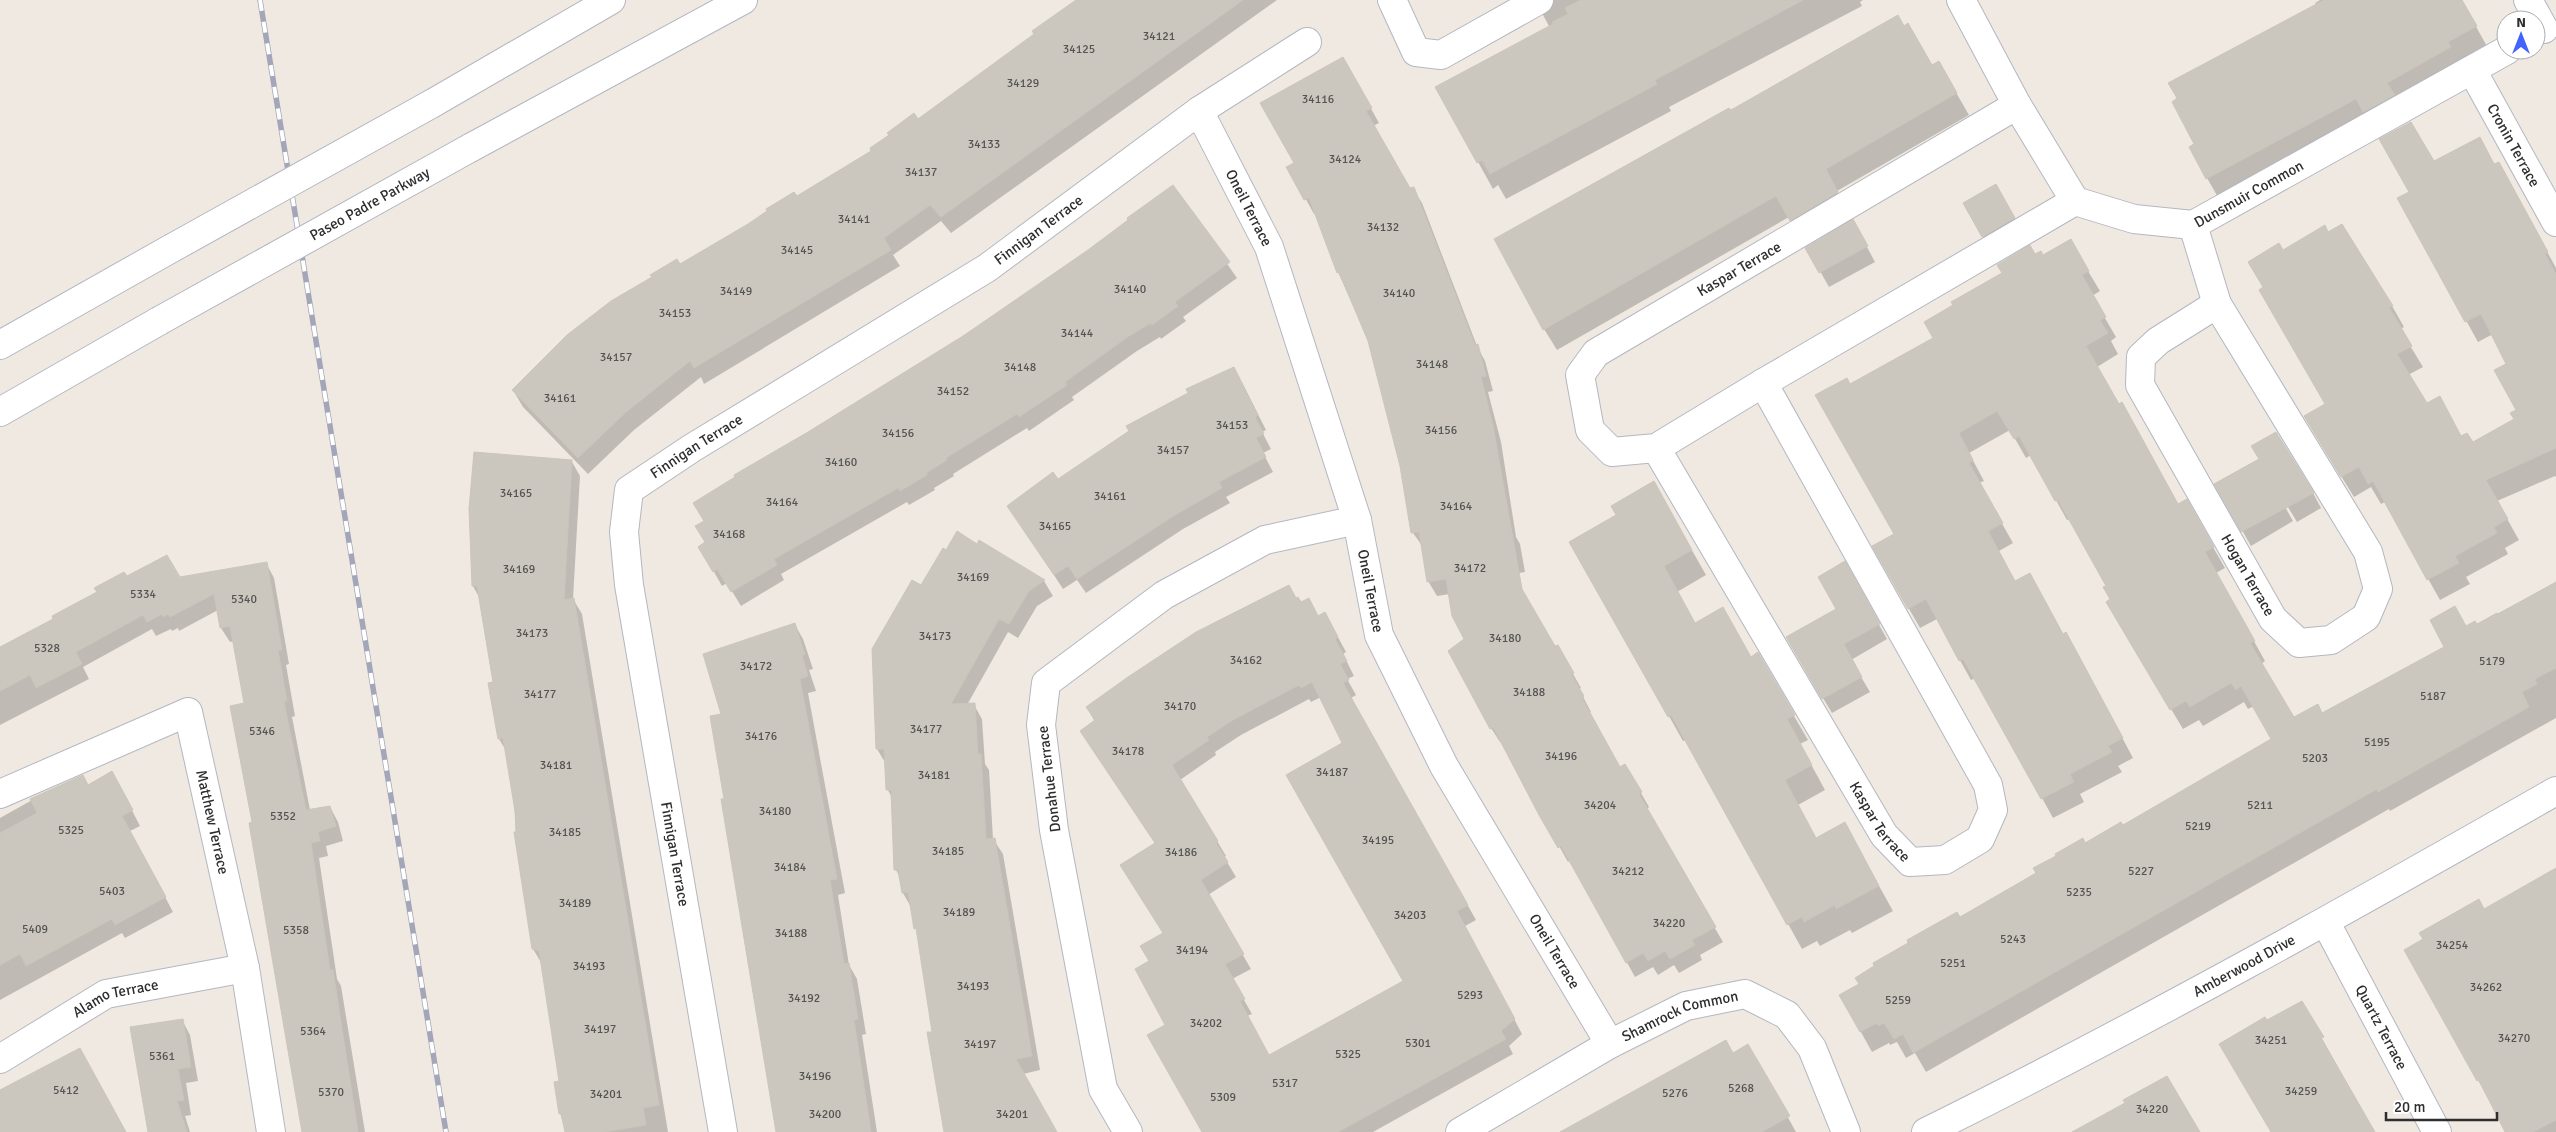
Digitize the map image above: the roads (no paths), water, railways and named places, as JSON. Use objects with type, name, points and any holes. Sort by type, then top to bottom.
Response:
[{"type":"street","points":[[0,345],[433,103],[611,0]]},
{"type":"street","name":"Paseo Padre Parkway","points":[[0,412],[470,148],[743,0]]},
{"type":"street","points":[[1392,0],[1416,52],[1441,55],[1539,0]]},
{"type":"street","points":[[1961,0],[2017,105],[2075,202]]},
{"type":"street","name":"Finnigan Terrace","points":[[723,1132],[629,585],[624,532],[629,490],[692,448],[987,268],[1199,111],[1307,42]]},
{"type":"street","name":"Dunsmuir Common","points":[[2075,202],[2134,219],[2193,226],[2496,56]]},
{"type":"street","name":"Cronin Terrace","points":[[2472,70],[2556,222]]},
{"type":"street","name":"Kaspar Terrace","points":[[2017,105],[1596,353],[1580,375],[1590,430],[1612,452],[1656,448],[1763,383],[2075,202]]},
{"type":"street","name":"Oneil Terrace","points":[[1199,111],[1269,247],[1357,520],[1379,635],[1444,766],[1610,1044]]},
{"type":"street","name":"Hogan Terrace","points":[[2193,226],[2217,304],[2368,552],[2378,589],[2366,617],[2331,640],[2298,643],[2272,619],[2140,385],[2140,357],[2158,341],[2217,304]]},
{"type":"street","name":"Kaspar Terrace","points":[[1656,448],[1884,835],[1910,862],[1945,860],[1980,840],[1993,810],[1988,785],[1763,383]]},
{"type":"street","name":"Donahue Terrace","points":[[1128,1132],[1103,1088],[1054,830],[1041,725],[1046,683],[1164,595],[1265,540],[1357,520]]},
{"type":"street","name":"Matthew Terrace","points":[[0,794],[188,712],[245,968],[271,1132]]},
{"type":"street","name":"Amberwood Drive","points":[[1926,1132],[2018,1086],[2326,923],[2556,791]]},
{"type":"street","name":"Quartz Terrace","points":[[2326,923],[2437,1132]]},
{"type":"street","name":"Alamo Terrace","points":[[0,1059],[106,994],[245,968]]},
{"type":"street","name":"Shamrock Common","points":[[1460,1132],[1610,1044],[1686,1006],[1744,994],[1787,1014],[1812,1048],[1846,1132]]},
{"type":"railway","points":[[260,0],[446,1132]]}]
